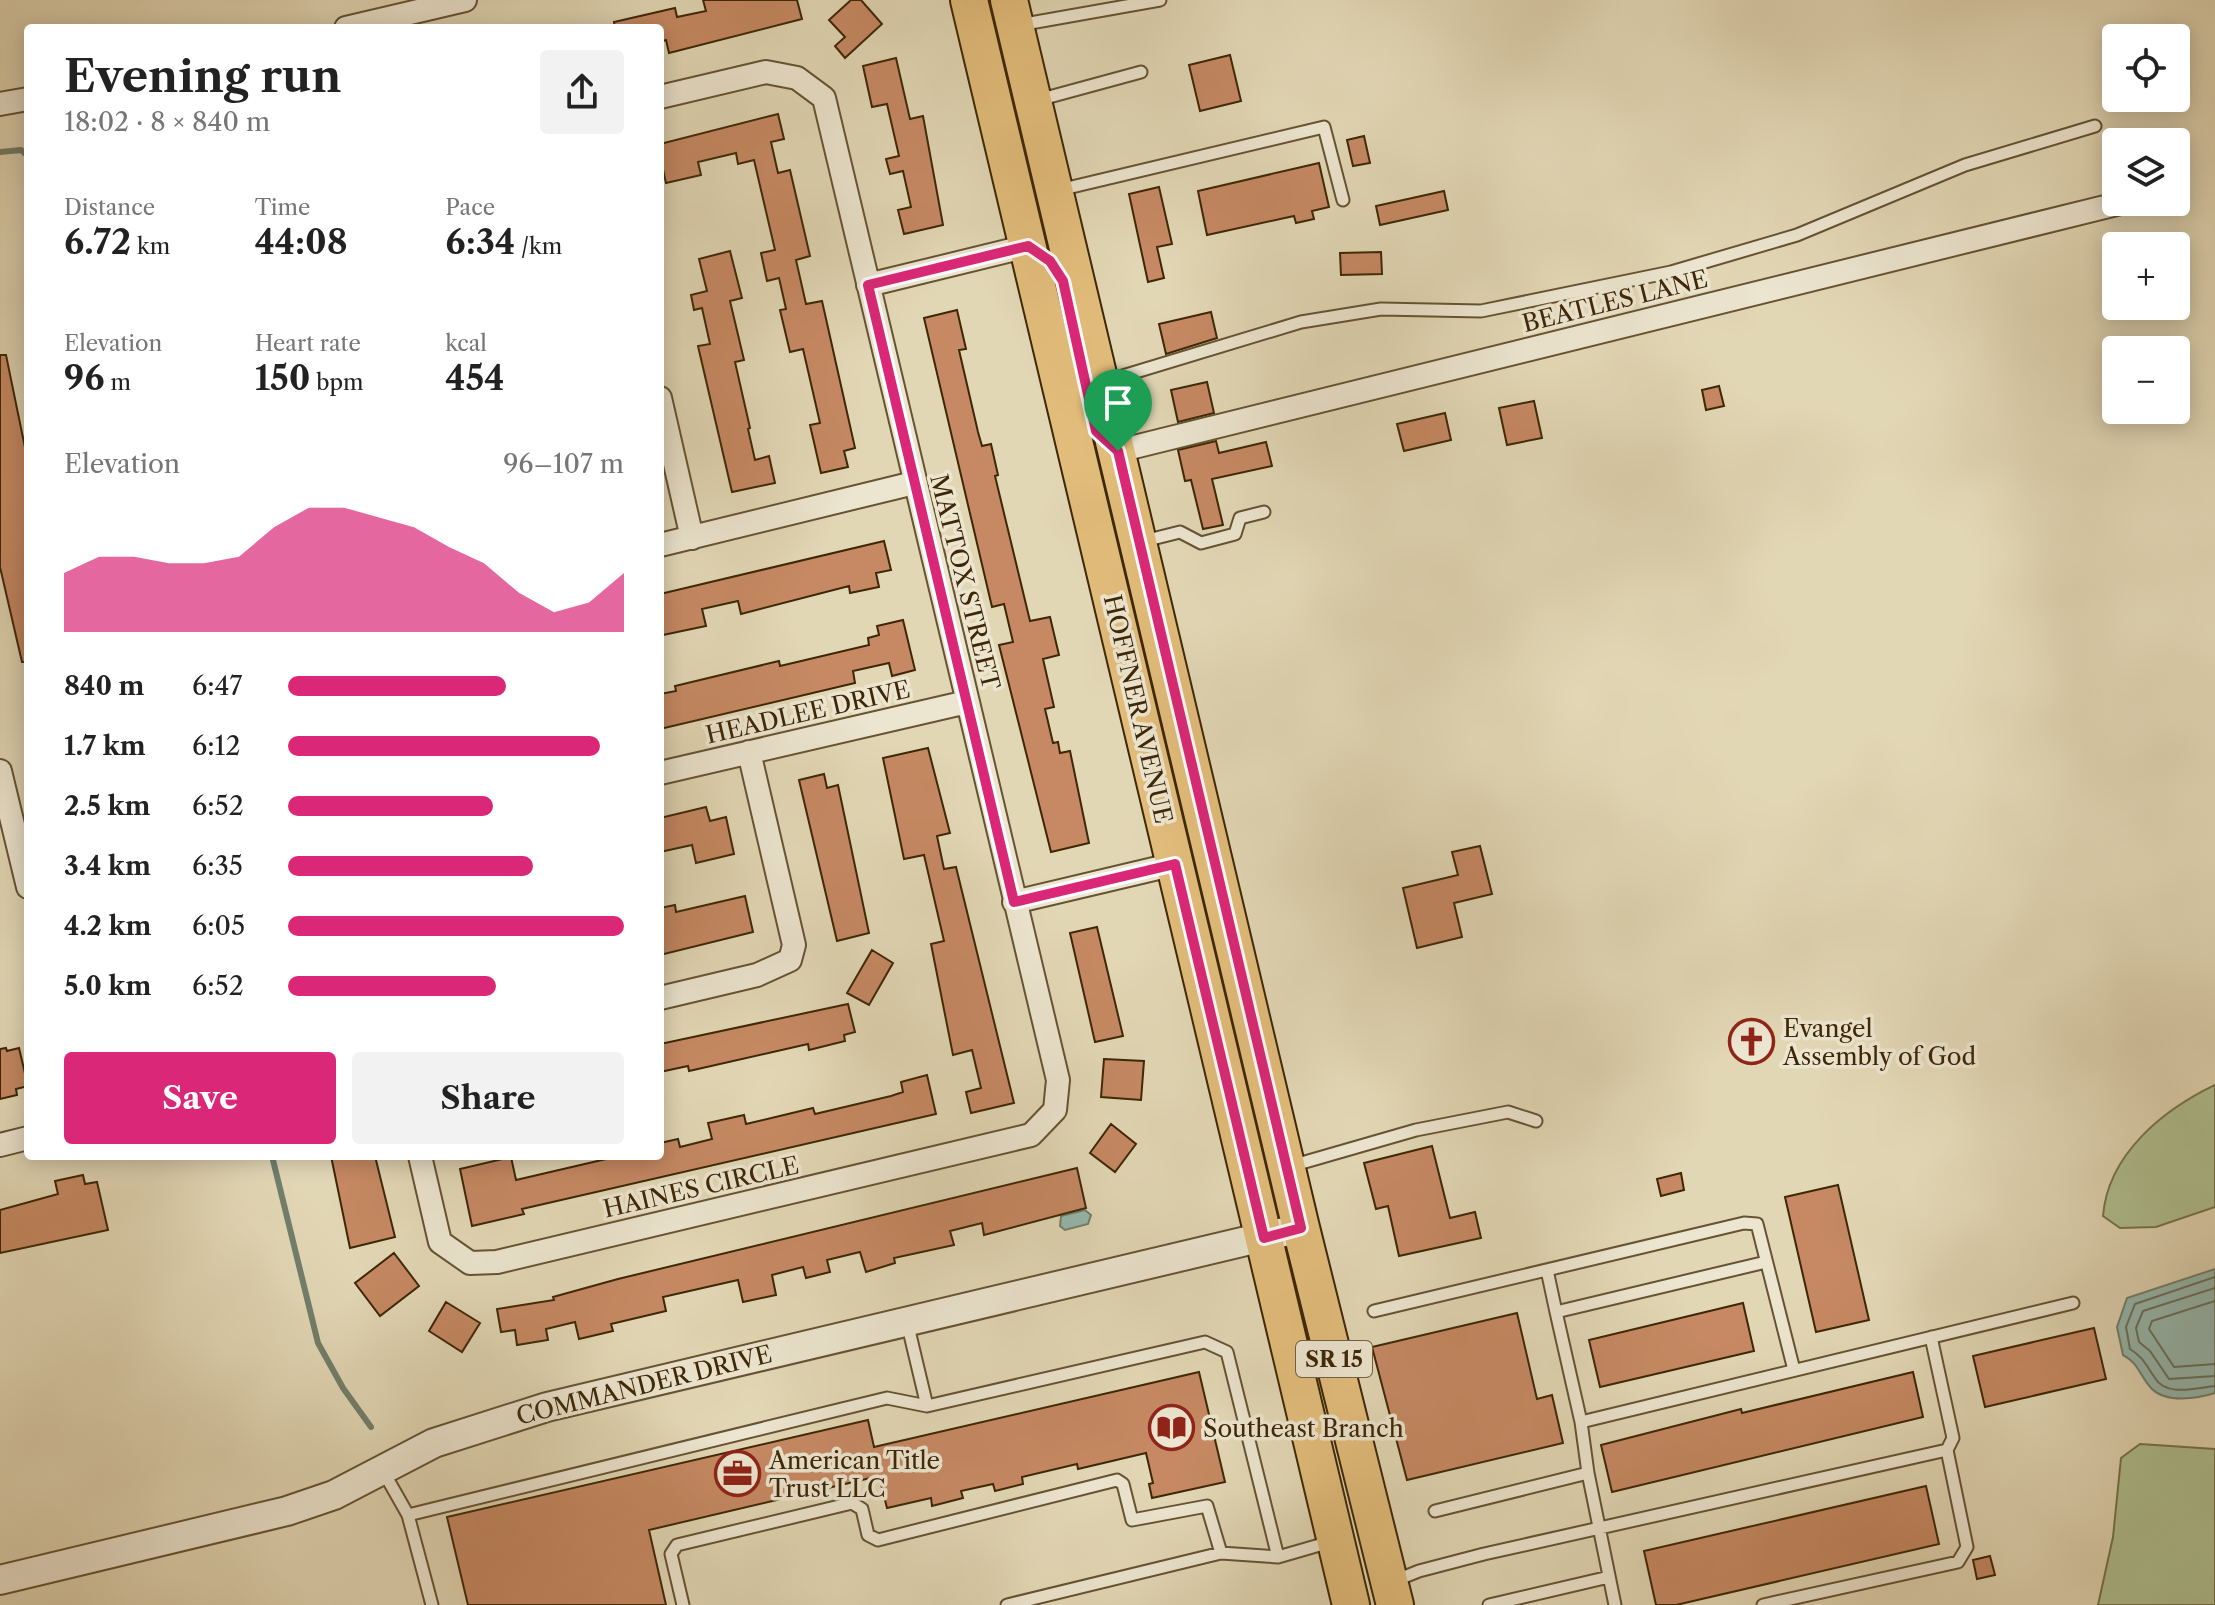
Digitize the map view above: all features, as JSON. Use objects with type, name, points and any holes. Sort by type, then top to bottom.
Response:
[{"type":"main road","name":"HOFFNER AVENUE","points":[[969,0],[1351,1605]]},
{"type":"main road","points":[[978,0],[984,6],[1021,151],[1030,172],[1055,191]]},
{"type":"main road","name":"HOFFNER AVENUE","points":[[1012,13],[1301,1228],[1392,1594]]},
{"type":"main road","points":[[1028,246],[1050,261],[1063,281],[1096,431],[1118,451]]},
{"type":"street","points":[[363,24],[465,0]]},
{"type":"street","name":"MATTOX STREET","points":[[664,96],[766,72],[797,78],[824,98],[1058,1080],[1055,1110]]},
{"type":"street","points":[[0,104],[24,100]]},
{"type":"street","name":"BEATLES LANE","points":[[1118,451],[2102,208]]},
{"type":"street","points":[[868,285],[1028,246]]},
{"type":"street","points":[[664,416],[692,538]]},
{"type":"street","points":[[664,544],[914,483]]},
{"type":"street","name":"HEADLEE DRIVE","points":[[664,772],[967,702]]},
{"type":"street","points":[[664,997],[757,975],[790,960],[794,945],[749,752]]},
{"type":"street","points":[[0,771],[24,870]]},
{"type":"street","points":[[1014,902],[1175,864]]},
{"type":"street","name":"HAINES CIRCLE","points":[[421,1160],[440,1242],[470,1263],[497,1262],[1031,1135],[1055,1110]]},
{"type":"street","points":[[0,1145],[24,1139]]},
{"type":"street","name":"COMMANDER DRIVE","points":[[0,1580],[287,1511],[334,1495],[434,1443],[487,1423],[1301,1228]]},
{"type":"lane","points":[[1012,13],[1160,0]]},
{"type":"lane","points":[[1033,101],[1141,72]]},
{"type":"lane","points":[[1101,382],[1301,322],[1381,309],[1481,311],[1671,272],[1797,235],[1965,165],[2095,126]]},
{"type":"lane","points":[[1055,191],[1324,127],[1343,200]]},
{"type":"lane","points":[[1139,542],[1180,532],[1201,543],[1235,534],[1240,518],[1264,512]]},
{"type":"lane","points":[[1287,1167],[1416,1130],[1508,1112],[1536,1121]]},
{"type":"lane","points":[[1374,1311],[1744,1223],[1757,1224],[1794,1370]]},
{"type":"lane","points":[[1556,1312],[1766,1262]]},
{"type":"lane","points":[[1547,1270],[1581,1422],[1588,1473],[1615,1605]]},
{"type":"lane","points":[[1581,1422],[2073,1303]]},
{"type":"lane","points":[[907,1322],[927,1406]]},
{"type":"lane","points":[[1763,1605],[1958,1562],[1967,1547],[1947,1450],[1953,1438],[1931,1337]]},
{"type":"lane","points":[[408,1515],[887,1398],[927,1406],[1205,1342],[1227,1352],[1278,1557]]},
{"type":"lane","points":[[1392,1594],[1419,1571],[1947,1450]]},
{"type":"lane","points":[[383,1470],[408,1515],[432,1605]]},
{"type":"lane","points":[[1435,1511],[1588,1473]]},
{"type":"lane","points":[[683,1605],[671,1554],[677,1545],[852,1503],[862,1509],[868,1535],[878,1540],[1117,1480],[1123,1484],[1132,1520],[1207,1506],[1221,1553]]},
{"type":"lane","points":[[1007,1605],[1221,1553],[1278,1557],[1336,1541]]},
{"type":"lane","points":[[1489,1605],[1609,1577]]},
{"type":"green space","points":[[2215,1085],[2215,1207],[2156,1227],[2120,1228],[2103,1216],[2115,1173],[2141,1137],[2176,1107]]},
{"type":"green space","points":[[2140,1444],[2215,1449],[2215,1605],[2098,1605],[2113,1537],[2121,1458]]},
{"type":"water","points":[[1085,1210],[1091,1215],[1088,1224],[1065,1230],[1060,1226],[1061,1216]]},
{"type":"water","points":[[2215,1269],[2215,1393],[2200,1397],[2165,1396],[2152,1389],[2133,1362],[2123,1355],[2117,1327],[2127,1298]]},
{"type":"building","points":[[703,0],[797,0],[802,19],[669,53],[664,41],[664,24],[614,22],[675,8],[677,17],[706,11]]},
{"type":"building","points":[[851,0],[861,0],[882,24],[845,58],[835,46],[845,37],[829,20]]},
{"type":"building","points":[[1230,55],[1241,101],[1200,111],[1189,65]]},
{"type":"building","points":[[896,58],[910,119],[923,116],[943,225],[904,234],[898,210],[911,207],[903,171],[890,174],[886,159],[899,156],[887,104],[872,107],[863,66]]},
{"type":"building","points":[[778,114],[784,139],[771,142],[778,173],[790,170],[810,256],[796,260],[806,304],[822,301],[855,448],[844,451],[848,467],[821,473],[810,425],[820,423],[803,349],[790,352],[780,310],[786,309],[779,278],[767,281],[761,253],[775,250],[754,160],[738,164],[736,153],[698,162],[701,175],[666,183],[664,143]]},
{"type":"building","points":[[1364,136],[1370,163],[1353,166],[1347,140]]},
{"type":"building","points":[[1319,163],[1329,207],[1312,211],[1314,219],[1296,223],[1294,216],[1207,235],[1198,191]]},
{"type":"building","points":[[1159,187],[1172,244],[1157,247],[1164,278],[1148,282],[1129,194]]},
{"type":"building","points":[[1444,191],[1448,210],[1380,225],[1376,206]]},
{"type":"building","points":[[730,251],[742,298],[730,301],[744,360],[735,362],[755,460],[769,456],[775,483],[732,492],[698,346],[710,344],[702,308],[694,310],[691,295],[707,291],[699,259]]},
{"type":"building","points":[[1381,252],[1382,274],[1341,275],[1340,253]]},
{"type":"building","points":[[957,310],[966,349],[959,350],[978,432],[982,446],[991,444],[998,475],[995,476],[1030,621],[1050,617],[1059,655],[1043,659],[1054,707],[1045,709],[1053,743],[1058,742],[1060,753],[1070,751],[1089,843],[1051,852],[999,645],[1013,642],[1004,604],[992,607],[924,318]]},
{"type":"building","points":[[1211,312],[1217,338],[1166,354],[1159,324]]},
{"type":"building","points":[[0,355],[6,355],[24,443],[24,662],[0,567]]},
{"type":"building","points":[[1207,382],[1214,413],[1178,422],[1171,390]]},
{"type":"building","points":[[1719,386],[1724,406],[1706,410],[1702,390]]},
{"type":"building","points":[[1534,401],[1542,438],[1507,445],[1499,408]]},
{"type":"building","points":[[1445,413],[1451,440],[1404,451],[1397,424]]},
{"type":"building","points":[[1216,441],[1219,453],[1266,442],[1272,466],[1212,479],[1223,525],[1203,529],[1191,480],[1185,481],[1178,450]]},
{"type":"building","points":[[884,541],[891,570],[876,573],[879,587],[850,593],[849,586],[741,614],[738,601],[702,609],[706,626],[664,635],[664,593]]},
{"type":"building","points":[[903,620],[915,670],[892,676],[889,663],[853,671],[855,683],[664,728],[664,693],[676,691],[675,686],[779,661],[780,666],[869,645],[868,638],[879,635],[877,626]]},
{"type":"building","points":[[928,748],[950,833],[937,836],[944,869],[956,867],[1014,1103],[971,1113],[966,1092],[981,1088],[972,1050],[953,1055],[931,944],[944,941],[924,855],[904,859],[883,758]]},
{"type":"building","points":[[824,774],[827,788],[838,785],[869,933],[837,941],[799,780]]},
{"type":"building","points":[[706,807],[710,821],[726,817],[734,854],[696,863],[692,845],[664,851],[664,817]]},
{"type":"building","points":[[1480,846],[1492,894],[1454,903],[1462,937],[1417,948],[1403,888],[1458,875],[1452,852]]},
{"type":"building","points":[[745,896],[753,932],[664,954],[664,907],[675,905],[676,912]]},
{"type":"building","points":[[1097,927],[1123,1036],[1095,1042],[1070,933]]},
{"type":"building","points":[[872,950],[893,963],[869,1005],[847,993]]},
{"type":"building","points":[[848,1004],[855,1032],[844,1035],[845,1041],[809,1050],[808,1044],[689,1071],[688,1066],[664,1071],[664,1043]]},
{"type":"building","points":[[19,1048],[24,1087],[16,1089],[17,1095],[0,1099],[0,1049]]},
{"type":"building","points":[[1104,1059],[1144,1061],[1141,1100],[1101,1097]]},
{"type":"building","points":[[927,1075],[936,1114],[522,1209],[524,1214],[472,1226],[460,1169],[512,1160],[516,1180],[602,1160],[664,1160],[664,1142],[678,1139],[680,1147],[712,1139],[708,1123],[744,1115],[746,1124],[813,1108],[815,1114],[903,1092],[901,1082]]},
{"type":"building","points":[[1111,1124],[1136,1144],[1115,1172],[1090,1153]]},
{"type":"building","points":[[1432,1146],[1450,1218],[1475,1212],[1481,1238],[1399,1256],[1388,1206],[1376,1209],[1364,1163]]},
{"type":"building","points":[[332,1160],[376,1160],[395,1237],[350,1248]]},
{"type":"building","points":[[1077,1168],[1086,1208],[984,1235],[982,1223],[950,1231],[954,1245],[894,1258],[895,1263],[866,1272],[860,1252],[827,1260],[830,1272],[806,1278],[803,1267],[772,1275],[776,1295],[743,1302],[738,1280],[663,1297],[666,1311],[611,1324],[613,1331],[579,1339],[575,1322],[546,1329],[548,1340],[517,1345],[515,1330],[501,1332],[497,1309],[554,1300],[553,1297],[618,1279]]},
{"type":"building","points":[[1681,1173],[1684,1190],[1661,1196],[1657,1179]]},
{"type":"building","points":[[83,1175],[85,1184],[97,1182],[108,1230],[0,1253],[0,1210],[58,1194],[55,1181]]},
{"type":"building","points":[[1838,1185],[1869,1320],[1816,1332],[1785,1197]]},
{"type":"building","points":[[394,1253],[419,1286],[380,1316],[355,1283]]},
{"type":"building","points":[[446,1302],[480,1323],[462,1352],[429,1331]]},
{"type":"building","points":[[1743,1303],[1754,1351],[1600,1387],[1589,1340]]},
{"type":"building","points":[[1517,1313],[1537,1399],[1552,1395],[1563,1443],[1407,1480],[1372,1347]]},
{"type":"building","points":[[2094,1328],[2106,1379],[1985,1407],[1973,1356]]},
{"type":"building","points":[[1199,1372],[1225,1482],[1152,1498],[1149,1484],[1153,1483],[1146,1453],[1078,1469],[1077,1464],[1022,1477],[1023,1484],[995,1491],[993,1484],[961,1491],[963,1498],[932,1506],[931,1498],[887,1508],[879,1476],[649,1530],[666,1605],[468,1605],[447,1517],[868,1420],[874,1447]]},
{"type":"building","points":[[1913,1372],[1923,1417],[1612,1492],[1601,1445],[1741,1409],[1742,1413]]},
{"type":"building","points":[[1926,1486],[1939,1544],[1676,1605],[1656,1605],[1644,1551]]},
{"type":"building","points":[[1990,1556],[1995,1575],[1977,1579],[1973,1560]]},
{"type":"waterway","points":[[0,152],[21,150],[24,153]]},
{"type":"waterway","points":[[273,1160],[318,1343],[343,1388],[371,1427]]},
{"type":"place","name":"Evangel Assembly of God","points":[[1752,1042]]},
{"type":"place","name":"Southeast Branch","points":[[1172,1428]]},
{"type":"place","name":"American Title Trust LLC","points":[[738,1474]]},
{"type":"route","points":[[1028,246],[1050,261],[1063,281],[1096,431],[1118,451],[1301,1228],[1264,1238],[1175,864],[1014,902],[868,285],[1028,246]]}]
